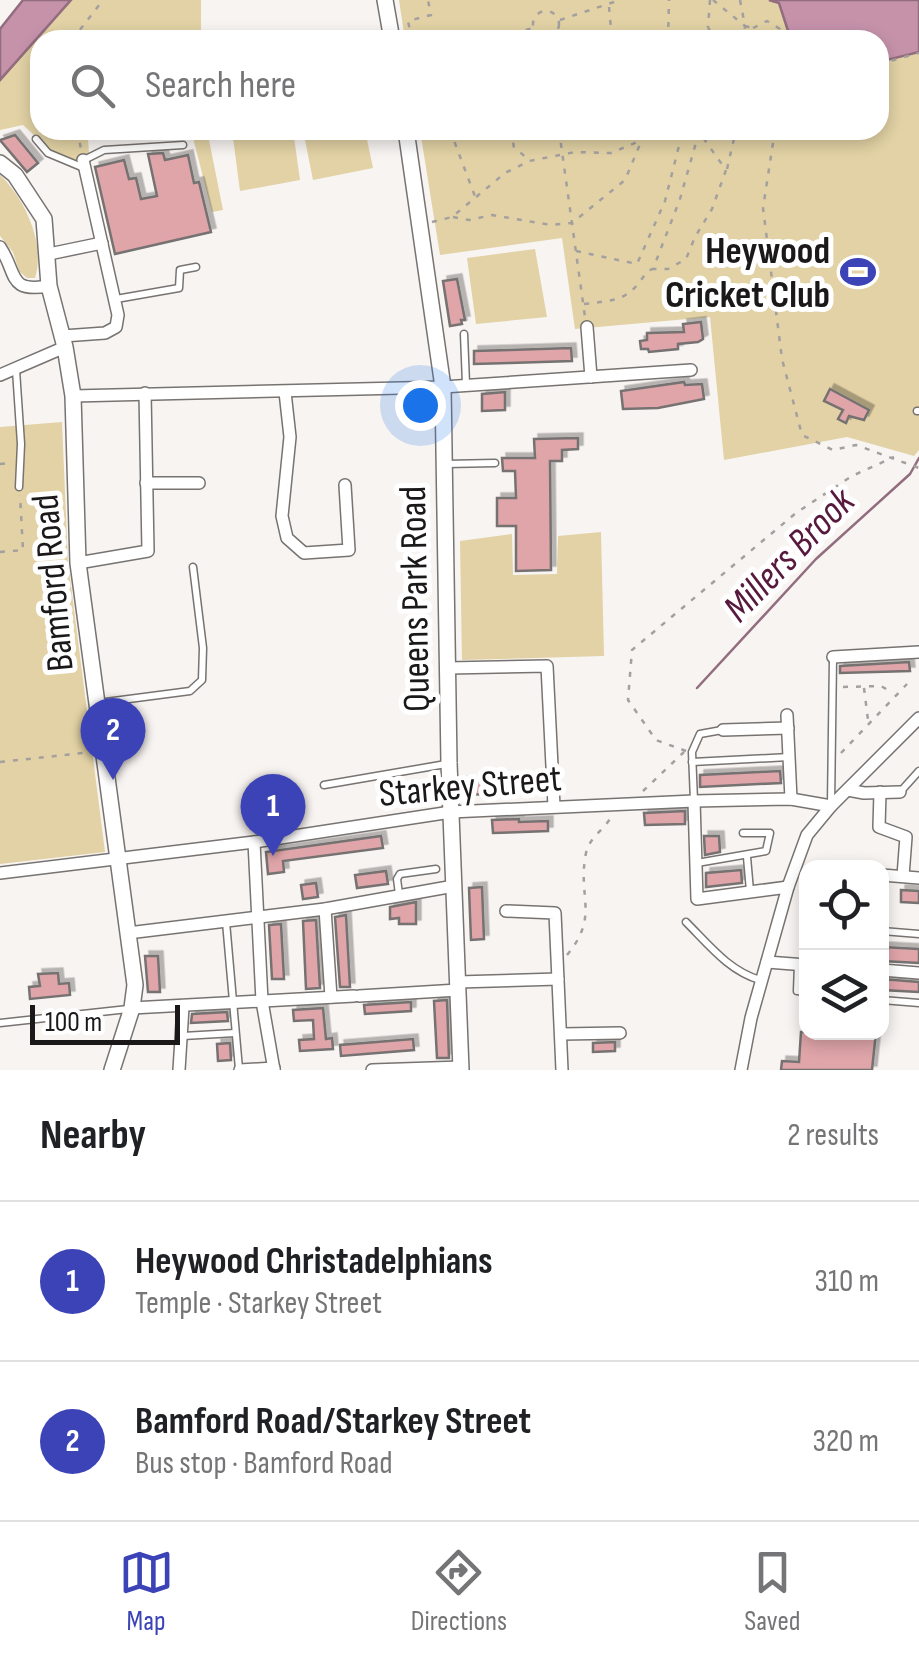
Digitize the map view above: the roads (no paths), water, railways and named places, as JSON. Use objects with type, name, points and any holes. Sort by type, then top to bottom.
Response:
[{"type":"street","points":[[386,0],[390,30]]},
{"type":"street","name":"Queens Park Road","points":[[407,140],[444,387],[449,763],[461,1068]]},
{"type":"street","name":"Bamford Road","points":[[0,163],[14,175],[44,219],[49,286],[73,396],[78,563],[134,986],[132,1008],[112,1070]]},
{"type":"street","points":[[0,376],[64,342],[116,327],[118,314],[84,164]]},
{"type":"street","points":[[49,254],[102,243]]},
{"type":"street","points":[[0,247],[20,286],[49,286]]},
{"type":"street","points":[[587,327],[591,377]]},
{"type":"street","points":[[73,396],[444,387],[691,370]]},
{"type":"street","points":[[285,392],[290,437],[282,516],[287,538],[304,553],[349,550],[345,485]]},
{"type":"street","points":[[78,563],[148,550],[145,393]]},
{"type":"street","points":[[146,483],[199,483]]},
{"type":"street","points":[[833,657],[919,652]]},
{"type":"street","points":[[448,668],[546,666],[554,806]]},
{"type":"street","points":[[803,860],[808,836],[831,806],[919,718]]},
{"type":"street","points":[[724,730],[788,721],[791,799]]},
{"type":"street","points":[[848,790],[900,792]]},
{"type":"street","points":[[880,792],[879,827],[906,837],[902,876]]},
{"type":"street","name":"Starkey Street","points":[[0,873],[254,842],[451,812],[791,799],[831,806]]},
{"type":"street","points":[[694,801],[697,898],[788,888]]},
{"type":"street","points":[[239,1070],[274,1069],[262,1001],[254,842]]},
{"type":"street","points":[[741,1070],[788,888],[799,872]]},
{"type":"street","points":[[889,875],[919,878]]},
{"type":"street","points":[[128,933],[325,908],[454,886]]},
{"type":"street","points":[[325,908],[331,998]]},
{"type":"street","points":[[506,911],[556,913],[562,1070]]},
{"type":"street","points":[[767,962],[799,964]]},
{"type":"street","points":[[889,971],[919,973]]},
{"type":"street","points":[[132,1008],[331,998],[558,979]]},
{"type":"street","points":[[179,1070],[183,1007]]},
{"type":"street","points":[[562,1034],[620,1033]]},
{"type":"street","points":[[372,1070],[461,1068]]},
{"type":"lane","points":[[37,140],[48,153],[84,164],[104,150],[183,145]]},
{"type":"lane","points":[[114,299],[179,288],[180,270],[196,267]]},
{"type":"lane","points":[[464,334],[466,386]]},
{"type":"lane","points":[[16,368],[20,487]]},
{"type":"lane","points":[[445,464],[496,463]]},
{"type":"lane","points":[[97,703],[190,691],[202,680],[203,648],[193,567]]},
{"type":"lane","points":[[831,806],[833,657]]},
{"type":"lane","points":[[694,801],[688,751],[700,734],[724,730]]},
{"type":"lane","points":[[692,762],[789,757]]},
{"type":"lane","points":[[324,785],[449,763]]},
{"type":"lane","points":[[900,792],[919,771]]},
{"type":"lane","points":[[696,863],[766,851],[771,834],[743,833]]},
{"type":"lane","points":[[747,856],[750,892]]},
{"type":"lane","points":[[400,896],[400,874],[436,868]]},
{"type":"lane","points":[[226,921],[239,1070]]},
{"type":"lane","points":[[686,922],[743,975],[762,981]]},
{"type":"lane","points":[[889,932],[919,934]]},
{"type":"lane","points":[[889,1001],[919,1004]]},
{"type":"lane","points":[[0,1023],[132,1008]]},
{"type":"lane","points":[[183,1036],[235,1033]]},
{"type":"waterway","name":"Millers Brook","points":[[697,688],[816,559],[910,474],[919,458]]},
{"type":"place","name":"Heywood Cricket Club","points":[[858,272]]},
{"type":"place","name":"Bamford Road/Starkey Street","points":[[113,780]]},
{"type":"place","name":"Heywood Christadelphians","points":[[273,856]]}]
